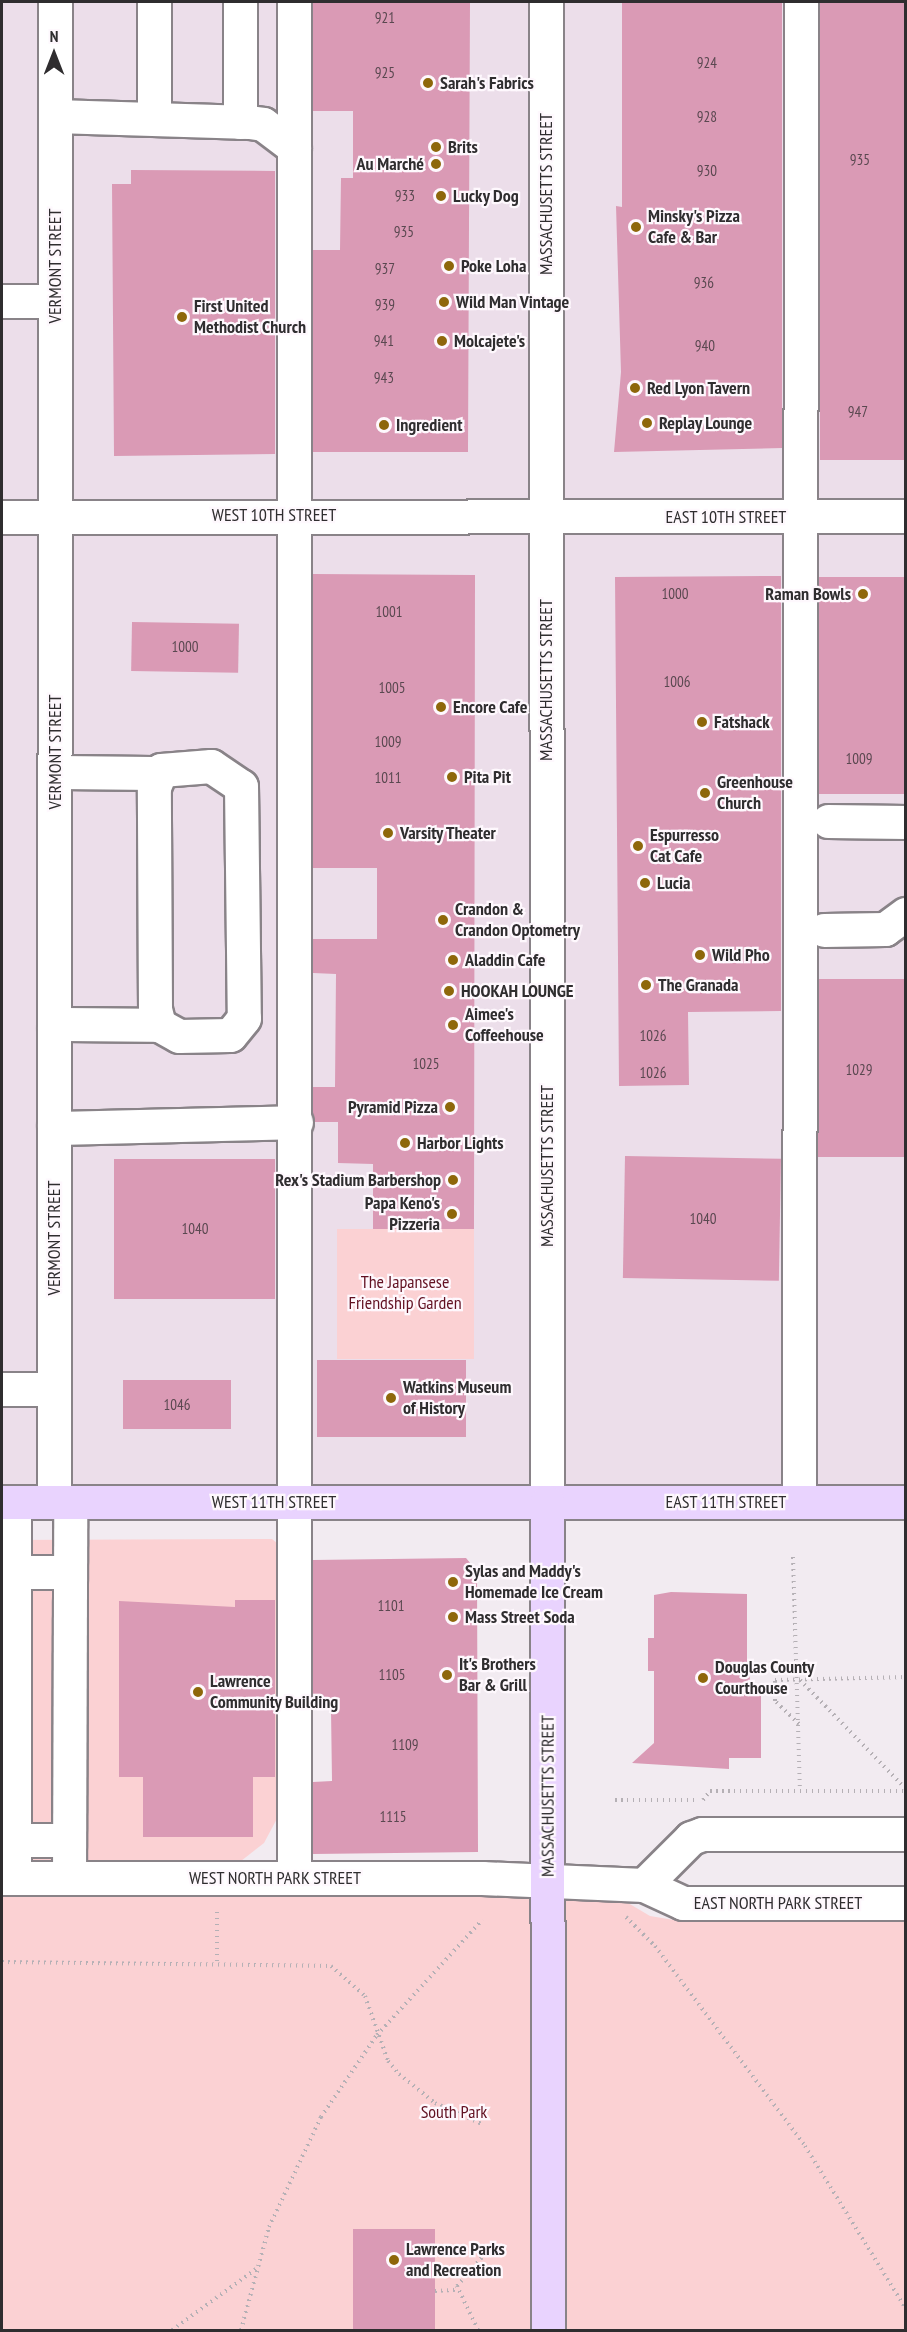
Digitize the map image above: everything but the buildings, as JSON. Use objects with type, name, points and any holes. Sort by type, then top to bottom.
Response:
[{"type":"main road","name":"WEST 11TH STREET","points":[[8,1502],[547,1502]]},
{"type":"main road","name":"EAST 11TH STREET","points":[[547,1502],[906,1502]]},
{"type":"main road","name":"MASSACHUSETTS STREET","points":[[547,1502],[548,2331]]},
{"type":"street","name":"VERMONT STREET","points":[[55,2],[54,1389],[62,1502],[70,1572],[69,1878]]},
{"type":"street","points":[[154,2],[154,116]]},
{"type":"street","points":[[240,2],[240,122]]},
{"type":"street","points":[[294,2],[293,515],[296,1122],[294,1878]]},
{"type":"street","name":"MASSACHUSETTS STREET","points":[[546,2],[547,1502]]},
{"type":"street","points":[[799,1502],[801,2]]},
{"type":"street","points":[[55,116],[154,116],[177,123],[263,124],[294,147]]},
{"type":"street","points":[[2,301],[55,301]]},
{"type":"street","name":"WEST 10TH STREET","points":[[2,517],[546,516]]},
{"type":"street","name":"EAST 10TH STREET","points":[[546,516],[906,516]]},
{"type":"street","points":[[54,1024],[159,1025],[179,1036],[230,1035],[244,1018],[241,786],[211,766],[172,767],[158,773],[55,772]]},
{"type":"street","points":[[158,773],[154,787],[159,1025]]},
{"type":"street","points":[[828,821],[906,822]]},
{"type":"street","points":[[824,930],[885,928],[906,914]]},
{"type":"street","points":[[54,1128],[296,1122]]},
{"type":"street","points":[[2,1389],[54,1389]]},
{"type":"street","points":[[8,1502],[14,1572],[14,1840],[8,1878]]},
{"type":"street","points":[[14,1572],[70,1572]]},
{"type":"street","points":[[644,1885],[691,1838],[702,1834],[906,1834]]},
{"type":"street","points":[[14,1840],[69,1840]]},
{"type":"street","name":"WEST NORTH PARK STREET","points":[[8,1878],[548,1880]]},
{"type":"street","name":"EAST NORTH PARK STREET","points":[[548,1880],[644,1885],[683,1903],[906,1903]]},
{"type":"path","points":[[793,1557],[793,1662],[799,1679],[800,1791]]},
{"type":"path","points":[[799,1724],[775,1701],[775,1680],[906,1677]]},
{"type":"path","points":[[799,1679],[906,1790]]},
{"type":"path","points":[[615,1800],[703,1800],[710,1791],[906,1790]]},
{"type":"path","points":[[217,1912],[217,1962]]},
{"type":"path","points":[[614,1915],[626,1917],[655,1946],[768,2095],[906,2309]]},
{"type":"path","points":[[242,2331],[256,2269],[269,2227],[321,2116],[377,2035],[482,1920]]},
{"type":"path","points":[[2,1962],[217,1962],[331,1966],[360,1989],[388,2061],[416,2090],[482,2124]]},
{"type":"path","points":[[457,2290],[482,2257]]},
{"type":"path","points":[[171,2331],[256,2269]]},
{"type":"path","points":[[435,2291],[457,2290]]},
{"type":"path","points":[[457,2290],[478,2331]]},
{"type":"shaded area","points":[[2,2],[905,2],[905,1502],[2,1502]]},
{"type":"green space","name":"The Japansese Friendship Garden","points":[[337,1229],[474,1229],[474,1359],[337,1359]]},
{"type":"green space","points":[[272,1539],[283,1548],[280,1813],[264,1843],[241,1861],[226,1865],[2,1865],[2,1540]]},
{"type":"green space","name":"South Park","points":[[477,1894],[623,1900],[650,1916],[674,1920],[905,1920],[905,2330],[2,2330],[2,1897]]},
{"type":"place","name":"Sarah's Fabrics","points":[[428,83]]},
{"type":"place","name":"Brits","points":[[436,147]]},
{"type":"place","name":"Au Marché","points":[[436,164]]},
{"type":"place","name":"Lucky Dog","points":[[441,196]]},
{"type":"place","name":"Minsky's Pizza Cafe & Bar","points":[[636,227]]},
{"type":"place","name":"Poke Loha","points":[[449,266]]},
{"type":"place","name":"Wild Man Vintage","points":[[444,302]]},
{"type":"place","name":"First United Methodist Church","points":[[182,317]]},
{"type":"place","name":"Molcajete's","points":[[442,341]]},
{"type":"place","name":"Red Lyon Tavern","points":[[635,388]]},
{"type":"place","name":"Replay Lounge","points":[[647,423]]},
{"type":"place","name":"Ingredient","points":[[384,425]]},
{"type":"place","name":"Raman Bowls","points":[[863,594]]},
{"type":"place","name":"Encore Cafe","points":[[441,707]]},
{"type":"place","name":"Fatshack","points":[[702,722]]},
{"type":"place","name":"Pita Pit","points":[[452,777]]},
{"type":"place","name":"Greenhouse Church","points":[[705,793]]},
{"type":"place","name":"Varsity Theater","points":[[388,833]]},
{"type":"place","name":"Espurresso Cat Cafe","points":[[638,846]]},
{"type":"place","name":"Lucia","points":[[645,883]]},
{"type":"place","name":"Crandon & Crandon Optometry","points":[[443,920]]},
{"type":"place","name":"Wild Pho","points":[[700,955]]},
{"type":"place","name":"Aladdin Cafe","points":[[453,960]]},
{"type":"place","name":"The Granada","points":[[646,985]]},
{"type":"place","name":"HOOKAH LOUNGE","points":[[449,991]]},
{"type":"place","name":"Aimee's Coffeehouse","points":[[453,1025]]},
{"type":"place","name":"Pyramid Pizza","points":[[450,1107]]},
{"type":"place","name":"Harbor Lights","points":[[405,1143]]},
{"type":"place","name":"Rex's Stadium Barbershop","points":[[453,1180]]},
{"type":"place","name":"Papa Keno's Pizzeria","points":[[452,1214]]},
{"type":"place","name":"Watkins Museum of History","points":[[391,1398]]},
{"type":"place","name":"Sylas and Maddy's Homemade Ice Cream","points":[[453,1582]]},
{"type":"place","name":"Mass Street Soda","points":[[453,1617]]},
{"type":"place","name":"It's Brothers Bar & Grill","points":[[447,1675]]},
{"type":"place","name":"Douglas County Courthouse","points":[[703,1678]]},
{"type":"place","name":"Lawrence Community Building","points":[[198,1692]]},
{"type":"place","name":"Lawrence Parks and Recreation","points":[[394,2260]]}]
